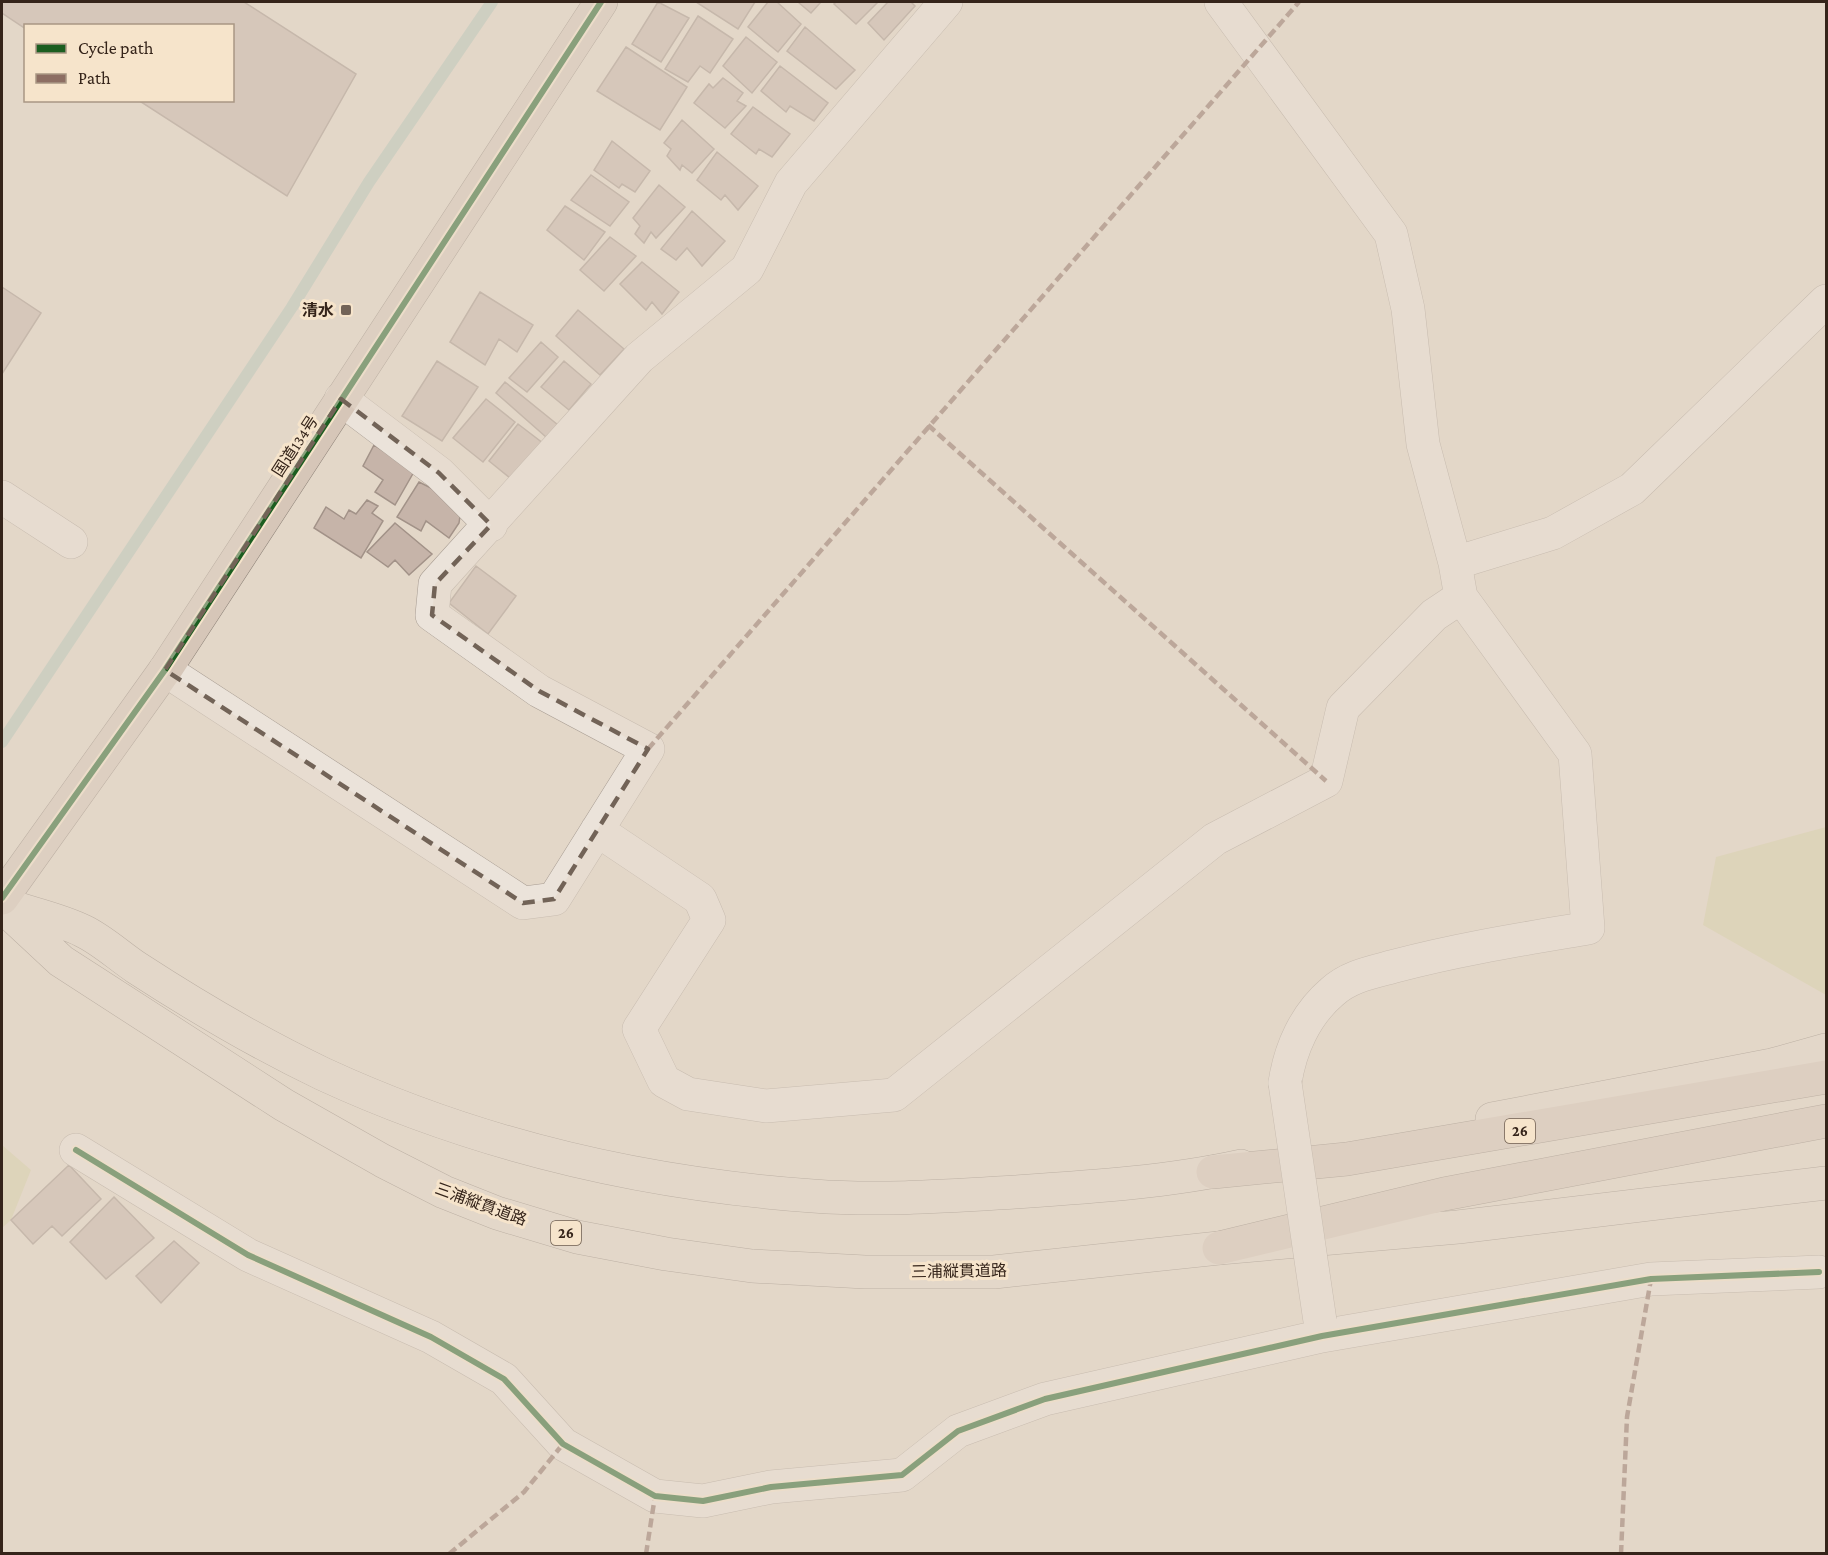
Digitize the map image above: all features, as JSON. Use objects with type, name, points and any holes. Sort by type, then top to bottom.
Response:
[{"type":"highway","name":"国道134号","points":[[2,898],[165,670],[601,2]]},
{"type":"highway","name":"26","points":[[1212,1172],[1347,1160],[1827,1077]]},
{"type":"highway","name":"26","points":[[1219,1248],[1444,1194],[1827,1121]]},
{"type":"main road","name":"三浦縦貫道路","points":[[2,905],[83,931],[135,967],[245,1035],[325,1074],[486,1136],[570,1161],[703,1184],[814,1196],[873,1198],[1061,1189],[1212,1172],[1326,1148],[1435,1130],[1773,1065],[1827,1050]]},
{"type":"main road","name":"三浦縦貫道路","points":[[2,905],[61,961],[284,1106],[444,1192],[497,1212],[578,1236],[666,1254],[752,1266],[865,1272],[994,1272],[1219,1248]]},
{"type":"main road","name":"26","points":[[1219,1248],[1458,1227],[1827,1183]]},
{"type":"street","points":[[165,670],[523,903],[554,899],[648,749],[539,691],[432,615],[435,584],[491,525],[639,358],[747,269],[791,183],[946,2]]},
{"type":"street","points":[[1221,2],[1391,234],[1408,309],[1423,444],[1455,563],[1461,597],[1575,754],[1588,928],[1454,950],[1353,978],[1332,992],[1308,1020],[1288,1057],[1285,1083],[1321,1329]]},
{"type":"street","points":[[1455,563],[1553,533],[1632,489],[1827,301]]},
{"type":"street","points":[[341,399],[440,473],[491,525]]},
{"type":"street","points":[[2,497],[71,542]]},
{"type":"street","points":[[597,830],[700,899],[709,920],[639,1029],[664,1081],[688,1094],[766,1106],[894,1095],[1215,839],[1326,781],[1343,708],[1434,615],[1461,597]]},
{"type":"street","points":[[76,1150],[248,1255],[431,1337],[504,1379],[563,1444],[655,1496],[703,1501],[771,1487],[902,1475],[958,1431],[1045,1398],[1321,1329],[1651,1279],[1819,1272]]},
{"type":"highlighted area","points":[[341,399],[439,473],[491,525],[435,584],[432,615],[539,691],[648,749],[554,899],[523,903],[165,670]]},
{"type":"shaded area","points":[[1826,827],[1826,995],[1703,925],[1716,857]]},
{"type":"shaded area","points":[[2,1145],[31,1170],[11,1220],[2,1228]]},
{"type":"building","points":[[2,2],[244,2],[356,74],[287,196],[141,102],[234,102],[234,24],[24,24],[24,28],[2,13]]},
{"type":"building","points":[[658,2],[689,18],[661,62],[632,44]]},
{"type":"building","points":[[696,2],[755,2],[738,29]]},
{"type":"building","points":[[768,2],[777,2],[801,24],[778,52],[748,27]]},
{"type":"building","points":[[798,2],[821,2],[811,13]]},
{"type":"building","points":[[836,2],[878,2],[856,24],[834,4]]},
{"type":"building","points":[[888,2],[911,2],[915,6],[884,40],[868,23]]},
{"type":"building","points":[[698,16],[733,39],[710,73],[700,66],[688,82],[665,69]]},
{"type":"building","points":[[805,27],[855,70],[836,89],[787,51]]},
{"type":"building","points":[[746,37],[777,62],[752,93],[723,66]]},
{"type":"building","points":[[626,47],[687,87],[660,130],[597,91]]},
{"type":"building","points":[[780,66],[828,103],[814,121],[790,106],[786,112],[761,91]]},
{"type":"building","points":[[723,78],[743,93],[737,101],[746,106],[725,128],[694,103],[709,84],[713,88]]},
{"type":"building","points":[[753,107],[790,134],[772,157],[759,149],[756,154],[731,134]]},
{"type":"building","points":[[682,120],[714,149],[692,173],[682,165],[680,170],[667,156],[671,149],[664,143]]},
{"type":"building","points":[[612,141],[650,171],[635,192],[622,184],[619,188],[594,170]]},
{"type":"building","points":[[717,152],[758,186],[738,210],[725,195],[721,200],[697,180]]},
{"type":"building","points":[[591,175],[629,202],[610,226],[571,200]]},
{"type":"building","points":[[659,185],[685,207],[656,238],[651,232],[644,243],[635,234],[640,226],[633,218]]},
{"type":"building","points":[[565,206],[605,232],[584,260],[547,230]]},
{"type":"building","points":[[692,211],[725,241],[702,266],[687,248],[676,260],[661,249]]},
{"type":"building","points":[[610,237],[636,256],[604,291],[580,270]]},
{"type":"building","points":[[642,262],[679,292],[662,314],[652,302],[646,310],[620,284]]},
{"type":"building","points":[[2,287],[41,313],[2,374]]},
{"type":"building","points":[[480,292],[533,325],[517,352],[499,339],[485,365],[450,342]]},
{"type":"building","points":[[578,310],[624,349],[600,375],[556,336]]},
{"type":"building","points":[[541,342],[558,357],[527,392],[509,378]]},
{"type":"building","points":[[437,361],[478,387],[442,441],[402,416]]},
{"type":"building","points":[[564,361],[591,384],[569,410],[541,387]]},
{"type":"building","points":[[505,382],[558,425],[546,437],[496,393]]},
{"type":"building","points":[[486,399],[515,422],[483,462],[453,438]]},
{"type":"building","points":[[518,424],[544,444],[515,482],[489,461]]},
{"type":"building","points":[[374,445],[415,470],[395,505],[375,492],[383,480],[363,466]]},
{"type":"building","points":[[419,482],[441,493],[460,516],[459,523],[449,538],[426,521],[421,531],[397,517]]},
{"type":"building","points":[[367,500],[378,506],[372,513],[383,521],[361,558],[314,528],[326,507],[344,519],[349,510],[356,514]]},
{"type":"building","points":[[395,523],[432,554],[409,575],[395,560],[388,567],[367,552]]},
{"type":"building","points":[[476,566],[516,596],[488,634],[449,603]]},
{"type":"building","points":[[69,1165],[101,1199],[62,1236],[52,1226],[33,1244],[11,1220]]},
{"type":"building","points":[[114,1197],[154,1238],[106,1279],[70,1242]]},
{"type":"building","points":[[174,1241],[199,1263],[161,1303],[136,1276]]},
{"type":"waterway","points":[[2,742],[292,307],[369,182],[492,2]]},
{"type":"marked path","points":[[648,749],[1299,2]]},
{"type":"marked path","points":[[928,425],[1326,781]]},
{"type":"marked path","points":[[1621,1554],[1627,1417],[1651,1279]]},
{"type":"marked path","points":[[449,1554],[524,1492],[563,1444]]},
{"type":"marked path","points":[[646,1554],[655,1496]]},
{"type":"cycle path","points":[[2,898],[165,670],[601,2]]},
{"type":"cycle path","points":[[76,1150],[248,1255],[431,1337],[504,1379],[563,1444],[655,1496],[703,1501],[771,1487],[902,1475],[958,1431],[1045,1399],[1322,1336],[1651,1279],[1819,1272]]},
{"type":"place","name":"清水","points":[[346,310]]}]
